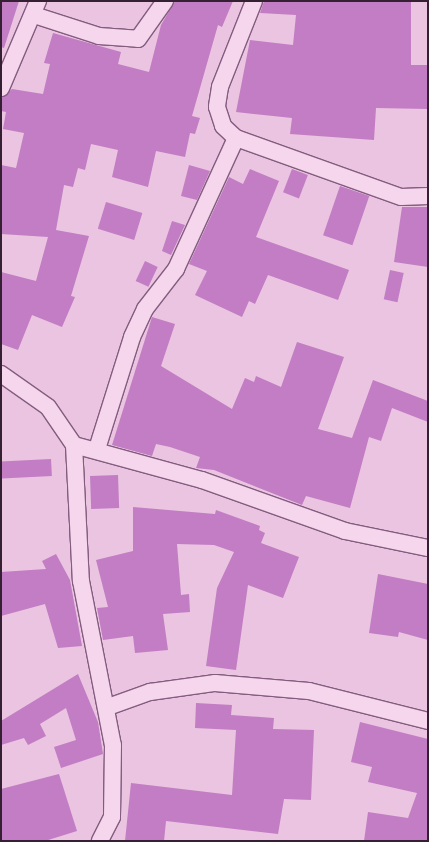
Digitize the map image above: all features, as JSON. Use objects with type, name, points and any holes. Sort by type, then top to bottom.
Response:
[{"type":"street","points":[[1,88],[25,27],[36,8],[99,36],[138,39],[165,1]]},
{"type":"street","points":[[254,1],[220,87],[218,108],[223,126],[236,138],[401,196],[428,196]]},
{"type":"street","points":[[96,450],[132,337],[145,309],[176,269],[236,138]]},
{"type":"street","points":[[1,374],[48,407],[74,445],[81,581],[108,707],[113,745],[112,817],[100,841]]},
{"type":"street","points":[[74,445],[202,480],[345,531],[428,548]]},
{"type":"street","points":[[108,707],[150,692],[215,683],[309,691],[428,721]]},
{"type":"building","points":[[1,1],[19,1],[4,48],[1,47]]},
{"type":"building","points":[[175,1],[233,1],[222,27],[218,25],[192,116],[200,118],[195,134],[190,133],[185,157],[156,151],[148,187],[112,177],[118,150],[91,144],[85,170],[78,168],[73,187],[64,185],[56,230],[89,236],[71,296],[75,297],[62,327],[32,315],[18,350],[1,344],[1,272],[36,281],[48,237],[1,234],[1,165],[16,168],[24,133],[3,129],[6,112],[1,111],[1,98],[12,89],[43,94],[50,64],[44,63],[53,33],[121,52],[118,64],[149,72],[161,25]]},
{"type":"building","points":[[264,1],[411,1],[411,65],[428,65],[428,109],[376,108],[374,140],[290,134],[292,118],[236,112],[250,40],[293,45],[296,15],[260,13]]},
{"type":"building","points":[[189,165],[210,171],[197,200],[181,196]]},
{"type":"building","points":[[250,169],[279,181],[256,237],[349,270],[338,300],[268,275],[255,304],[249,301],[242,317],[195,295],[207,271],[189,264],[229,177],[243,184]]},
{"type":"building","points":[[292,169],[308,175],[299,198],[283,192]]},
{"type":"building","points":[[340,186],[369,196],[352,245],[323,235]]},
{"type":"building","points":[[106,202],[142,213],[134,240],[98,229]]},
{"type":"building","points":[[402,207],[428,207],[428,267],[394,262]]},
{"type":"building","points":[[172,221],[185,225],[171,255],[162,251]]},
{"type":"building","points":[[145,261],[158,267],[148,287],[136,281]]},
{"type":"building","points":[[390,270],[404,273],[397,302],[384,299]]},
{"type":"building","points":[[152,317],[175,324],[161,366],[232,409],[245,378],[254,382],[256,376],[281,387],[297,342],[344,357],[318,429],[352,438],[373,380],[428,401],[428,422],[392,408],[381,441],[369,437],[350,508],[306,496],[302,505],[214,470],[196,468],[200,457],[170,447],[156,444],[152,456],[112,445]]},
{"type":"building","points":[[51,459],[52,476],[2,479],[1,462]]},
{"type":"building","points":[[118,475],[119,508],[91,509],[90,476]]},
{"type":"building","points":[[133,507],[215,514],[216,510],[260,526],[259,530],[265,533],[261,543],[299,557],[283,598],[248,585],[236,670],[206,666],[217,588],[234,552],[214,545],[177,544],[181,595],[189,594],[190,612],[163,614],[168,650],[135,653],[133,636],[103,640],[97,608],[108,607],[96,560],[133,551]]},
{"type":"building","points":[[56,554],[70,580],[82,646],[58,648],[45,604],[1,616],[1,572],[46,569],[42,561]]},
{"type":"building","points":[[378,574],[428,584],[428,640],[399,632],[398,637],[369,633]]},
{"type":"building","points":[[78,674],[98,722],[103,754],[61,768],[54,747],[76,740],[66,708],[40,724],[46,736],[28,745],[24,738],[1,745],[1,721]]},
{"type":"building","points":[[196,703],[232,705],[231,715],[274,718],[273,729],[314,730],[311,800],[284,799],[278,834],[166,821],[164,841],[125,841],[131,783],[232,795],[236,730],[195,728]]},
{"type":"building","points":[[360,722],[428,739],[428,841],[364,841],[368,812],[408,818],[417,793],[368,782],[372,767],[351,762]]},
{"type":"building","points":[[59,774],[77,831],[45,841],[1,841],[1,789]]}]
